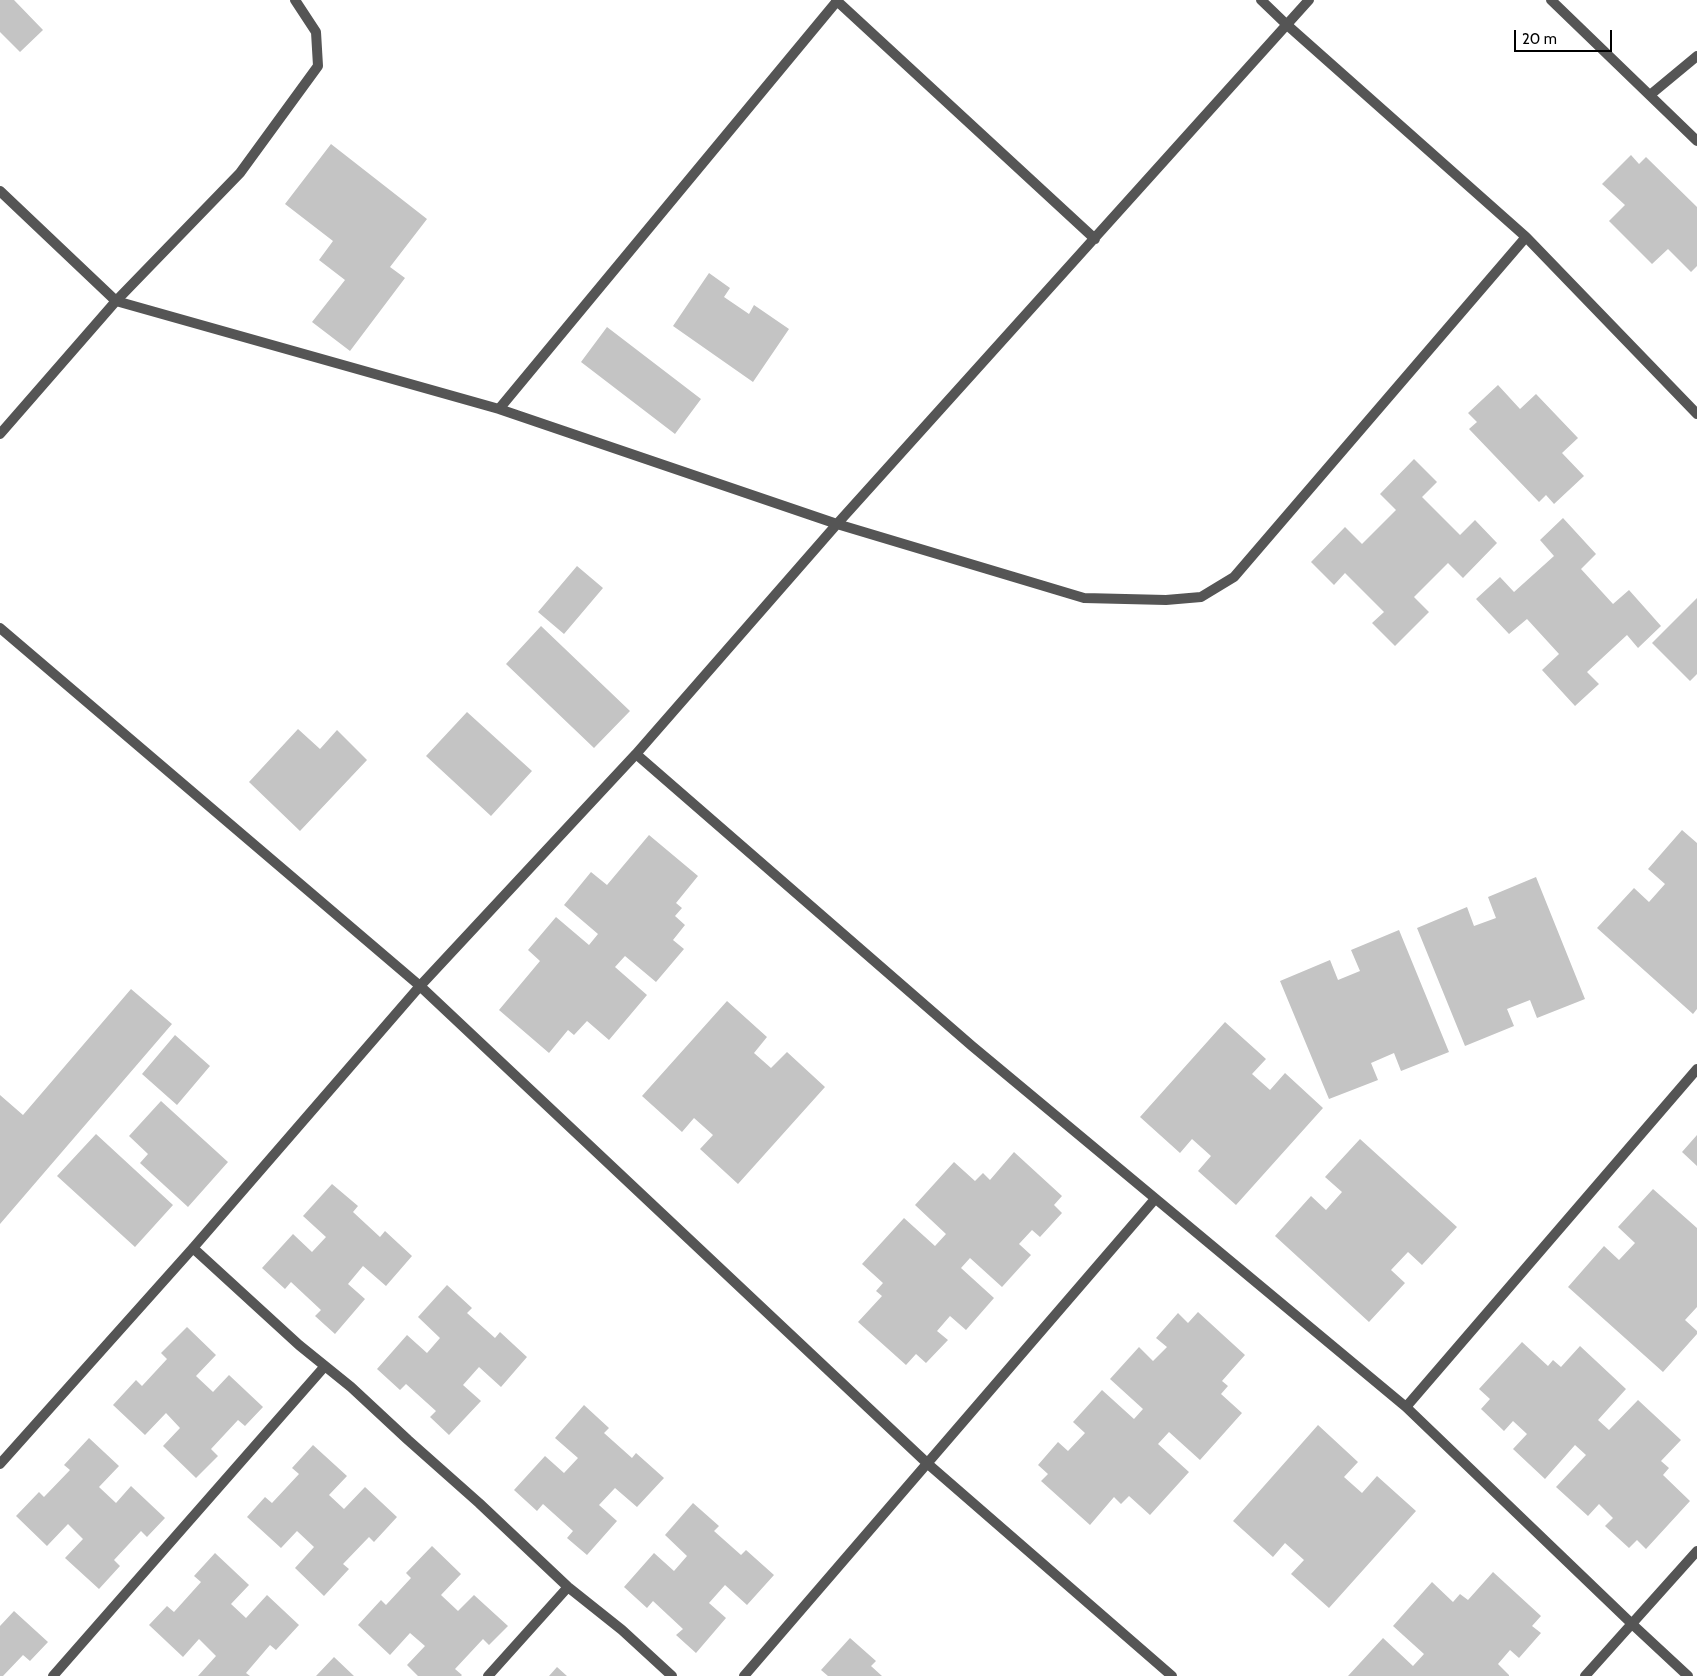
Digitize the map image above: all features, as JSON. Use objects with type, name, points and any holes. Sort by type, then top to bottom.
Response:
[{"type":"street","points":[[0,434],[116,301],[240,173],[318,66],[316,32],[295,0]]},
{"type":"street","points":[[499,409],[837,0],[1095,240]]},
{"type":"street","points":[[1261,0],[1526,237],[1697,414]]},
{"type":"street","points":[[0,1464],[193,1248],[420,986],[636,754],[837,524],[1095,240],[1309,0]]},
{"type":"street","points":[[1551,0],[1697,141]]},
{"type":"street","points":[[1650,95],[1697,56]]},
{"type":"street","points":[[0,191],[116,301],[499,409],[837,524],[1084,598],[1166,600],[1201,597],[1234,577],[1526,237]]},
{"type":"street","points":[[0,628],[420,986],[928,1464],[1172,1676]]},
{"type":"street","points":[[636,754],[972,1046],[1406,1407],[1688,1676]]},
{"type":"street","points":[[1406,1407],[1697,1069]]},
{"type":"street","points":[[744,1676],[1155,1199]]},
{"type":"street","points":[[193,1248],[299,1345],[351,1387],[568,1587],[622,1630],[672,1676]]},
{"type":"street","points":[[53,1676],[325,1366]]},
{"type":"street","points":[[1585,1676],[1697,1551]]},
{"type":"street","points":[[488,1676],[568,1587]]},
{"type":"building","points":[[0,0],[14,0],[43,30],[20,52],[0,32]]},
{"type":"building","points":[[331,144],[427,219],[390,267],[405,278],[350,351],[312,322],[345,280],[319,260],[333,241],[285,204]]},
{"type":"building","points":[[1631,155],[1639,164],[1646,157],[1697,207],[1697,266],[1691,272],[1668,249],[1652,264],[1609,221],[1625,205],[1602,184]]},
{"type":"building","points":[[709,273],[730,288],[724,297],[749,314],[754,305],[789,329],[753,382],[673,326]]},
{"type":"building","points":[[607,327],[701,399],[675,434],[581,362]]},
{"type":"building","points":[[1498,385],[1520,409],[1536,394],[1578,438],[1562,453],[1584,476],[1554,504],[1546,495],[1539,502],[1469,429],[1477,422],[1468,413]]},
{"type":"building","points":[[1414,459],[1437,482],[1422,497],[1460,535],[1475,520],[1497,543],[1463,578],[1448,563],[1414,597],[1429,612],[1395,646],[1372,623],[1384,612],[1345,573],[1334,585],[1311,562],[1345,527],[1362,544],[1396,510],[1380,494]]},
{"type":"building","points":[[1563,518],[1596,554],[1581,569],[1613,604],[1629,590],[1661,626],[1638,648],[1627,635],[1587,672],[1599,684],[1575,706],[1542,670],[1559,654],[1527,619],[1509,634],[1476,599],[1500,577],[1514,592],[1554,556],[1540,540]]},
{"type":"building","points":[[577,566],[603,588],[564,634],[538,612]]},
{"type":"building","points":[[1697,598],[1697,674],[1690,681],[1652,643]]},
{"type":"building","points":[[541,626],[630,711],[594,748],[506,664]]},
{"type":"building","points":[[467,712],[532,771],[491,816],[426,756]]},
{"type":"building","points":[[298,729],[320,749],[337,730],[367,760],[300,831],[249,782]]},
{"type":"building","points":[[1682,830],[1697,843],[1697,1009],[1693,1014],[1597,928],[1634,888],[1649,902],[1665,884],[1648,869]]},
{"type":"building","points":[[649,835],[698,876],[676,903],[682,908],[675,916],[685,925],[673,940],[684,949],[656,982],[625,956],[615,967],[647,995],[609,1040],[587,1021],[574,1035],[568,1030],[549,1053],[499,1010],[540,961],[528,950],[556,917],[589,945],[598,934],[564,905],[591,872],[607,885]]},
{"type":"building","points":[[1536,877],[1585,999],[1537,1018],[1530,1000],[1507,1009],[1514,1026],[1465,1046],[1417,928],[1467,907],[1474,926],[1496,918],[1488,897]]},
{"type":"building","points":[[1399,930],[1449,1052],[1401,1071],[1394,1053],[1371,1063],[1378,1080],[1329,1099],[1280,981],[1330,960],[1338,980],[1360,971],[1351,950]]},
{"type":"building","points":[[131,989],[172,1024],[0,1224],[0,1095],[23,1115]]},
{"type":"building","points":[[727,1001],[767,1037],[754,1053],[771,1068],[787,1052],[825,1087],[738,1184],[700,1149],[713,1135],[694,1118],[682,1132],[642,1096]]},
{"type":"building","points":[[1225,1022],[1266,1059],[1252,1074],[1270,1090],[1285,1073],[1323,1108],[1236,1205],[1198,1171],[1211,1156],[1192,1139],[1180,1153],[1140,1117]]},
{"type":"building","points":[[175,1035],[210,1066],[177,1105],[142,1074]]},
{"type":"building","points":[[161,1101],[228,1162],[188,1207],[140,1163],[148,1154],[129,1136]]},
{"type":"building","points":[[96,1134],[173,1205],[135,1247],[57,1176]]},
{"type":"building","points":[[1697,1135],[1697,1166],[1682,1152]]},
{"type":"building","points":[[1360,1139],[1457,1227],[1422,1265],[1408,1252],[1391,1270],[1405,1283],[1369,1322],[1275,1236],[1311,1196],[1326,1210],[1342,1192],[1325,1177]]},
{"type":"building","points":[[1014,1152],[1062,1196],[1054,1205],[1062,1213],[1040,1237],[1032,1230],[1019,1244],[1031,1255],[1002,1287],[970,1258],[961,1268],[994,1298],[966,1330],[950,1316],[937,1331],[948,1340],[926,1363],[916,1354],[906,1365],[858,1322],[882,1296],[876,1291],[883,1283],[862,1264],[904,1218],[935,1246],[946,1234],[915,1205],[954,1162],[975,1181],[983,1173],[990,1180]]},
{"type":"building","points":[[332,1184],[358,1206],[353,1212],[380,1237],[385,1231],[412,1256],[386,1286],[363,1266],[348,1284],[365,1299],[335,1334],[315,1316],[321,1310],[291,1282],[285,1289],[262,1268],[293,1234],[312,1252],[326,1237],[303,1216]]},
{"type":"building","points":[[1653,1189],[1697,1228],[1697,1307],[1685,1320],[1697,1331],[1697,1334],[1663,1372],[1568,1287],[1604,1246],[1619,1260],[1635,1243],[1618,1227]]},
{"type":"building","points":[[447,1285],[472,1308],[467,1313],[495,1338],[500,1332],[527,1357],[501,1387],[479,1367],[463,1385],[481,1401],[449,1435],[430,1417],[436,1411],[406,1384],[400,1390],[377,1369],[407,1335],[427,1353],[440,1338],[418,1317]]},
{"type":"building","points":[[1198,1312],[1245,1355],[1222,1381],[1228,1386],[1221,1394],[1242,1413],[1200,1460],[1169,1432],[1158,1444],[1189,1472],[1150,1515],[1129,1496],[1121,1504],[1114,1497],[1090,1525],[1041,1481],[1048,1474],[1038,1465],[1058,1442],[1068,1451],[1085,1433],[1073,1422],[1102,1390],[1134,1419],[1143,1409],[1110,1379],[1139,1347],[1153,1361],[1167,1347],[1156,1338],[1178,1313],[1188,1323]]},
{"type":"building","points":[[187,1327],[216,1355],[196,1376],[213,1392],[229,1375],[263,1407],[245,1426],[238,1420],[211,1449],[218,1456],[196,1478],[163,1446],[180,1428],[166,1413],[145,1435],[113,1405],[136,1380],[142,1386],[167,1359],[161,1353]]},
{"type":"building","points":[[1522,1342],[1548,1366],[1553,1360],[1561,1367],[1580,1346],[1626,1389],[1598,1420],[1609,1430],[1638,1400],[1681,1440],[1661,1461],[1669,1468],[1663,1475],[1690,1501],[1646,1549],[1637,1540],[1629,1548],[1605,1526],[1613,1518],[1599,1504],[1588,1516],[1556,1487],[1586,1455],[1575,1445],[1545,1479],[1513,1449],[1527,1434],[1513,1421],[1504,1431],[1481,1409],[1490,1399],[1479,1389]]},
{"type":"building","points":[[584,1405],[609,1428],[604,1433],[632,1458],[636,1453],[664,1478],[637,1507],[615,1488],[599,1505],[617,1521],[587,1555],[567,1538],[573,1531],[543,1504],[537,1511],[514,1490],[545,1456],[564,1473],[578,1458],[555,1438]]},
{"type":"building","points":[[1318,1425],[1358,1462],[1344,1477],[1362,1493],[1377,1476],[1416,1511],[1329,1608],[1291,1574],[1304,1560],[1285,1543],[1273,1557],[1233,1521]]},
{"type":"building","points":[[89,1438],[119,1466],[99,1487],[116,1503],[131,1486],[165,1518],[147,1537],[141,1531],[114,1560],[120,1566],[99,1589],[65,1558],[83,1539],[68,1524],[47,1546],[16,1516],[39,1492],[44,1497],[70,1470],[64,1465]]},
{"type":"building","points":[[313,1445],[347,1476],[329,1495],[344,1509],[365,1487],[397,1517],[374,1542],[369,1537],[343,1564],[349,1569],[324,1596],[295,1568],[314,1547],[297,1531],[281,1548],[247,1517],[265,1497],[272,1503],[299,1474],[292,1468]]},
{"type":"building","points":[[693,1503],[719,1526],[714,1531],[741,1555],[746,1550],[774,1575],[747,1605],[725,1585],[709,1603],[726,1618],[696,1653],[676,1635],[683,1629],[653,1601],[647,1608],[624,1587],[654,1553],[674,1571],[687,1556],[665,1535]]},
{"type":"building","points":[[432,1546],[461,1574],[441,1595],[458,1611],[474,1595],[508,1626],[489,1645],[483,1639],[455,1669],[461,1676],[418,1676],[407,1665],[425,1646],[410,1633],[390,1655],[358,1625],[381,1600],[386,1605],[411,1578],[406,1573]]},
{"type":"building","points":[[215,1553],[249,1585],[231,1604],[246,1618],[267,1595],[299,1625],[276,1650],[270,1645],[246,1673],[250,1676],[198,1676],[216,1656],[199,1639],[183,1657],[149,1625],[167,1606],[174,1612],[201,1582],[194,1576]]},
{"type":"building","points":[[1493,1572],[1541,1616],[1532,1626],[1541,1633],[1519,1658],[1510,1650],[1498,1664],[1509,1676],[1348,1676],[1383,1638],[1413,1666],[1424,1654],[1393,1626],[1432,1582],[1453,1602],[1460,1594],[1468,1600]]},
{"type":"building","points":[[14,1611],[48,1642],[30,1661],[23,1655],[3,1676],[0,1676],[0,1626]]},
{"type":"building","points":[[850,1638],[876,1661],[871,1666],[882,1676],[828,1676],[821,1670]]},
{"type":"building","points":[[334,1657],[354,1676],[316,1676]]},
{"type":"building","points":[[557,1667],[567,1676],[549,1676]]}]
